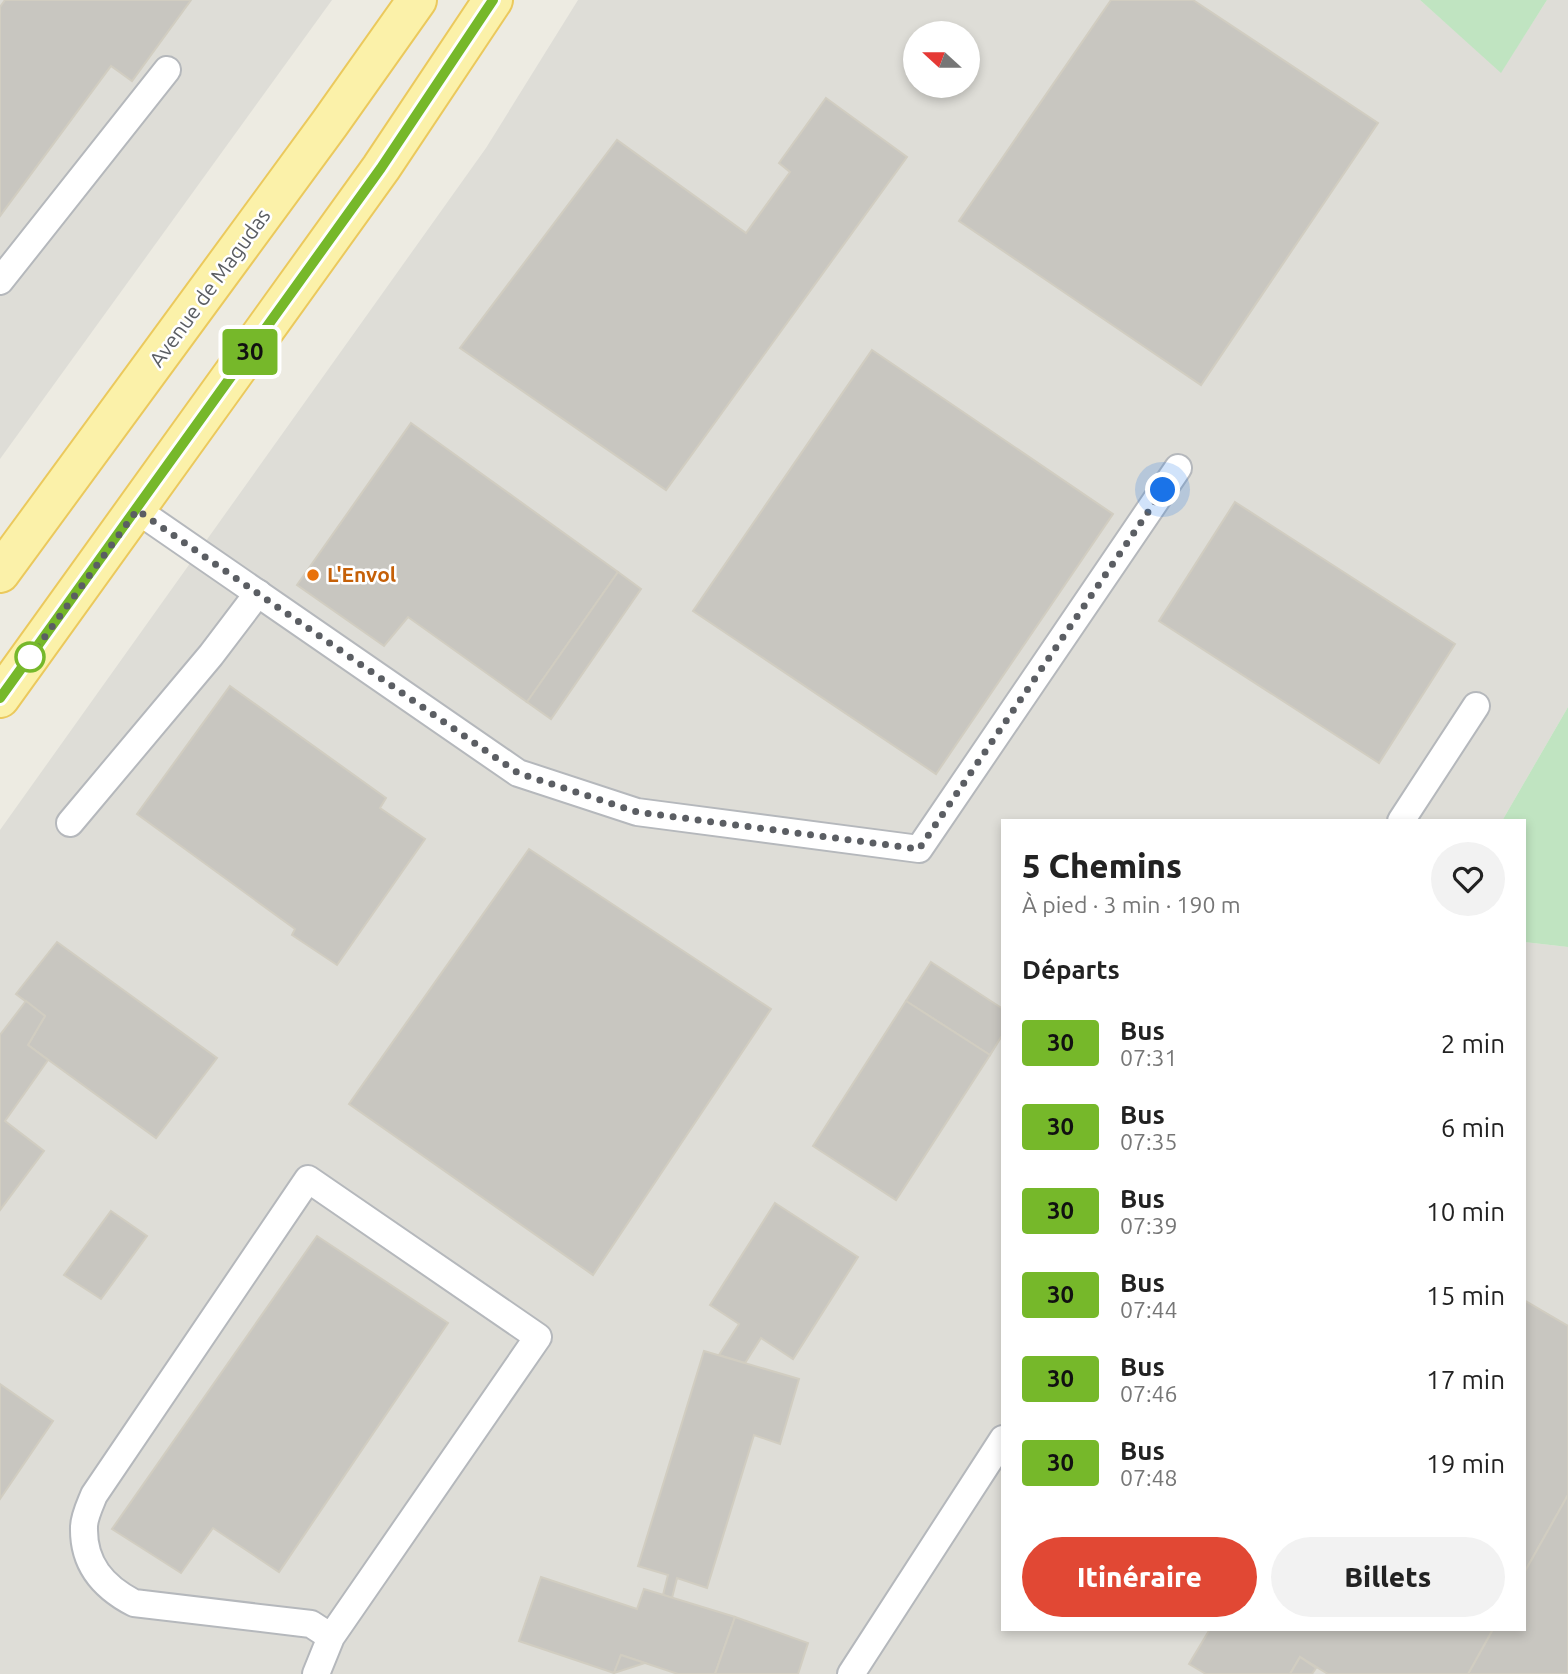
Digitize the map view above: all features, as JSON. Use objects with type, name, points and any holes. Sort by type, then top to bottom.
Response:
[{"type":"main road","name":"Avenue de Magudas","points":[[0,573],[322,135],[417,0]]},
{"type":"main road","points":[[0,698],[381,168],[492,0]]},
{"type":"lane","points":[[0,281],[167,70]]},
{"type":"lane","points":[[137,510],[518,773],[637,812],[919,849],[1178,468]]},
{"type":"lane","points":[[70,823],[211,655],[258,593]]},
{"type":"lane","points":[[1402,819],[1476,706]]},
{"type":"lane","points":[[316,1674],[331,1637],[538,1337],[308,1179],[94,1495],[84,1525],[86,1553],[98,1576],[114,1593],[134,1603],[311,1624],[331,1637]]},
{"type":"lane","points":[[851,1674],[1001,1442]]},
{"type":"shaded area","points":[[0,0],[332,0],[0,459]]},
{"type":"shaded area","points":[[578,0],[1420,0],[1501,72],[1547,0],[1568,0],[1568,707],[1503,819],[1001,819],[1001,1631],[1526,1631],[1526,942],[1568,947],[1568,1674],[0,1674],[0,830],[486,148]]},
{"type":"green space","points":[[1420,0],[1547,0],[1501,73]]},
{"type":"green space","points":[[1568,707],[1568,947],[1526,942],[1526,819],[1503,819]]},
{"type":"building","points":[[5,0],[191,0],[132,81],[111,66],[0,216],[0,7]]},
{"type":"building","points":[[1111,0],[1193,0],[1378,123],[1201,385],[959,221]]},
{"type":"building","points":[[826,98],[907,157],[666,490],[460,348],[617,140],[746,233],[790,172],[779,163]]},
{"type":"building","points":[[872,350],[1113,514],[936,774],[693,611]]},
{"type":"building","points":[[411,423],[618,572],[527,702],[408,617],[384,646],[297,585]]},
{"type":"building","points":[[1235,502],[1455,644],[1379,763],[1159,621]]},
{"type":"building","points":[[618,572],[641,589],[551,719],[527,702]]},
{"type":"building","points":[[230,686],[386,798],[380,808],[425,839],[337,965],[292,935],[295,929],[137,814]]},
{"type":"building","points":[[529,849],[771,1009],[593,1275],[349,1104]]},
{"type":"building","points":[[57,942],[217,1058],[156,1138],[28,1045],[45,1016],[16,994]]},
{"type":"building","points":[[931,962],[1001,1008],[1001,1037],[990,1055],[906,1001]]},
{"type":"building","points":[[26,1001],[45,1016],[28,1045],[48,1060],[5,1121],[44,1151],[0,1210],[0,1035]]},
{"type":"building","points":[[906,1001],[990,1055],[896,1200],[813,1146]]},
{"type":"building","points":[[775,1203],[858,1257],[793,1359],[761,1338],[745,1363],[719,1355],[739,1324],[710,1305]]},
{"type":"building","points":[[111,1211],[147,1236],[101,1299],[64,1275]]},
{"type":"building","points":[[317,1236],[448,1323],[279,1572],[213,1528],[181,1573],[112,1529]]},
{"type":"building","points":[[1526,1301],[1568,1326],[1568,1495],[1526,1569]]},
{"type":"building","points":[[704,1351],[799,1379],[780,1444],[754,1435],[707,1588],[677,1578],[672,1598],[663,1595],[668,1575],[638,1566]]},
{"type":"building","points":[[0,1384],[53,1421],[0,1499]]},
{"type":"building","points":[[1568,1495],[1568,1674],[1468,1674],[1492,1631],[1526,1631],[1526,1569]]},
{"type":"building","points":[[541,1577],[637,1609],[644,1589],[735,1617],[715,1674],[678,1674],[621,1655],[614,1673],[519,1641]]},
{"type":"building","points":[[735,1617],[808,1643],[798,1674],[715,1674]]},
{"type":"building","points":[[1209,1631],[1492,1631],[1468,1674],[1328,1674],[1300,1657],[1290,1674],[1206,1674],[1189,1664]]},
{"type":"building","points":[[621,1655],[645,1663],[614,1673]]},
{"type":"building","points":[[1300,1657],[1316,1668],[1312,1674],[1290,1674]]},
{"type":"bus line","name":"30","points":[[0,698],[381,168],[493,0]]},
{"type":"place","name":"L'Envol","points":[[313,575]]},
{"type":"route","points":[[30,657],[137,510],[518,773],[637,812],[919,849],[1163,490]]}]
